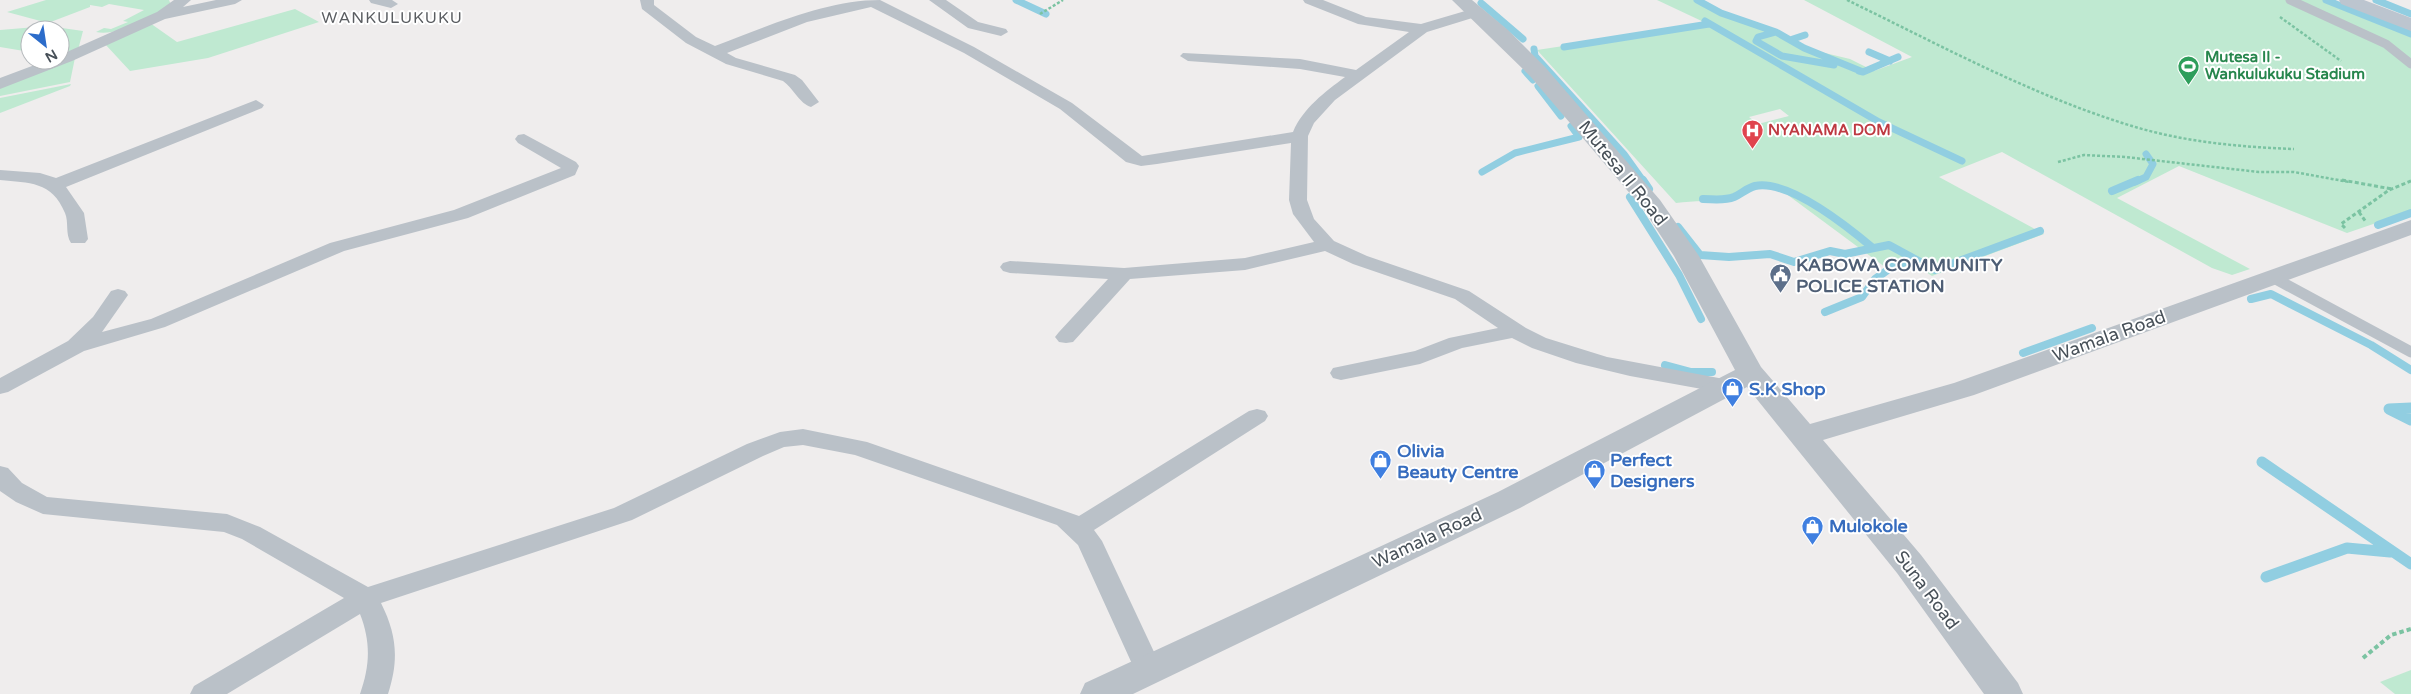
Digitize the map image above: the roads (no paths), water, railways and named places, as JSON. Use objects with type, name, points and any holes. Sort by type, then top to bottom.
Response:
[{"type":"main road","points":[[2348,0],[2411,25]]},
{"type":"street","points":[[0,84],[68,58],[162,16],[184,0]]},
{"type":"street","points":[[162,16],[211,7],[235,0]]},
{"type":"street","points":[[376,0],[391,4]]},
{"type":"street","points":[[647,0],[647,6],[673,27],[731,60],[789,78],[796,83],[811,102]]},
{"type":"street","points":[[936,0],[973,25],[1001,32]]},
{"type":"street","points":[[1310,0],[1363,22],[1422,29]]},
{"type":"street","points":[[714,52],[786,24],[847,6],[873,2],[901,7],[1066,106],[1136,159],[1150,160],[1300,136]]},
{"type":"street","points":[[1469,6],[1422,29],[1357,75],[1316,108],[1306,121],[1300,136],[1298,200],[1302,214],[1307,222],[1327,244],[1346,255],[1375,267],[1435,285],[1462,296],[1515,331],[1539,343],[1612,365],[1737,379]]},
{"type":"street","name":"Mutesa II Road","points":[[1469,6],[1533,64],[1653,207],[1676,239],[1736,351],[1737,379]]},
{"type":"street","points":[[1188,56],[1234,61],[1300,64],[1357,75]]},
{"type":"street","points":[[55,184],[256,105]]},
{"type":"street","points":[[0,387],[76,346],[158,324],[337,247],[461,214],[569,171],[570,166],[524,139]]},
{"type":"street","points":[[0,175],[40,178],[55,184],[75,213],[78,239]]},
{"type":"street","name":"Wamala Road","points":[[1804,436],[1964,389],[2411,227]]},
{"type":"street","points":[[1010,267],[1124,274],[1244,264],[1327,244]]},
{"type":"street","points":[[1066,337],[1124,274]]},
{"type":"street","points":[[76,346],[101,321],[118,295]]},
{"type":"street","points":[[1340,373],[1420,357],[1456,343],[1515,331]]},
{"type":"street","name":"Suna Road","points":[[1737,379],[1804,436],[1909,564],[2005,694]]},
{"type":"street","name":"Wamala Road","points":[[1098,694],[1148,668],[1509,500],[1737,379]]},
{"type":"street","points":[[1078,528],[1257,416]]},
{"type":"street","points":[[204,694],[365,598],[623,514],[755,450],[780,440],[803,437],[859,448],[1066,519],[1078,528],[1089,541],[1148,668]]},
{"type":"street","points":[[0,474],[4,481],[20,494],[43,505],[227,523],[251,533],[365,598],[379,625],[383,641],[382,666],[374,694]]},
{"type":"lane","points":[[2290,0],[2386,44],[2400,53],[2411,64]]},
{"type":"lane","points":[[2272,276],[2411,352]]},
{"type":"waterway","points":[[1016,0],[1046,14]]},
{"type":"waterway","points":[[1697,0],[1721,13],[1776,32]]},
{"type":"waterway","points":[[2326,0],[2411,34]]},
{"type":"waterway","points":[[2376,0],[2411,14]]},
{"type":"waterway","points":[[1481,3],[1523,39]]},
{"type":"waterway","points":[[1705,21],[1879,122],[1962,161]]},
{"type":"waterway","points":[[1564,47],[1709,24]]},
{"type":"waterway","points":[[1776,32],[1790,40]]},
{"type":"waterway","points":[[1776,32],[1758,37],[1756,41],[1782,56],[1834,65]]},
{"type":"waterway","points":[[1790,40],[1805,35]]},
{"type":"waterway","points":[[1790,40],[1804,48],[1863,72]]},
{"type":"waterway","points":[[1534,49],[1535,56],[1624,154],[1644,182]]},
{"type":"waterway","points":[[1869,52],[1889,61]]},
{"type":"waterway","points":[[1889,61],[1898,57]]},
{"type":"waterway","points":[[1863,72],[1889,61]]},
{"type":"waterway","points":[[1525,71],[1533,80]]},
{"type":"waterway","points":[[1859,71],[1863,72]]},
{"type":"waterway","points":[[1538,86],[1561,116]]},
{"type":"waterway","points":[[1482,172],[1515,153],[1579,137],[1571,126]]},
{"type":"waterway","points":[[2135,182],[2146,177],[2153,164],[2146,154]]},
{"type":"waterway","points":[[1643,180],[1649,189]]},
{"type":"waterway","points":[[2112,191],[2138,180]]},
{"type":"waterway","points":[[1703,199],[1730,198],[1755,186],[1769,186],[1784,190],[1801,197],[1834,217],[1873,248]]},
{"type":"waterway","points":[[1630,197],[1679,275],[1701,319]]},
{"type":"waterway","points":[[2378,225],[2411,213]]},
{"type":"waterway","points":[[1678,227],[1700,255],[1729,257],[1770,254],[1794,262],[1830,251],[1845,254],[1889,245],[1935,270],[2040,231]]},
{"type":"waterway","points":[[1825,312],[1862,297],[1875,279],[1892,267],[1914,259]]},
{"type":"waterway","points":[[2251,299],[2271,294],[2371,345],[2411,370]]},
{"type":"waterway","points":[[2023,353],[2092,328]]},
{"type":"waterway","points":[[1665,365],[1691,372],[1712,372]]},
{"type":"waterway","points":[[2411,408],[2389,409],[2411,420]]},
{"type":"waterway","points":[[2262,462],[2411,564]]},
{"type":"waterway","points":[[2266,577],[2347,548],[2390,552]]},
{"type":"place","name":"Mutesa II - Wankulukuku Stadium","points":[[2189,85]]},
{"type":"place","name":"NYANAMA DOM","points":[[1752,149]]},
{"type":"place","name":"KABOWA COMMUNITY POLICE STATION","points":[[1780,294]]},
{"type":"place","name":"S.K Shop","points":[[1733,408]]},
{"type":"place","name":"Olivia Beauty Centre","points":[[1381,480]]},
{"type":"place","name":"Perfect Designers","points":[[1594,489]]},
{"type":"place","name":"Mulokole","points":[[1813,545]]},
{"type":"district","name":"WANKULUKUKU","points":[[392,18]]}]
